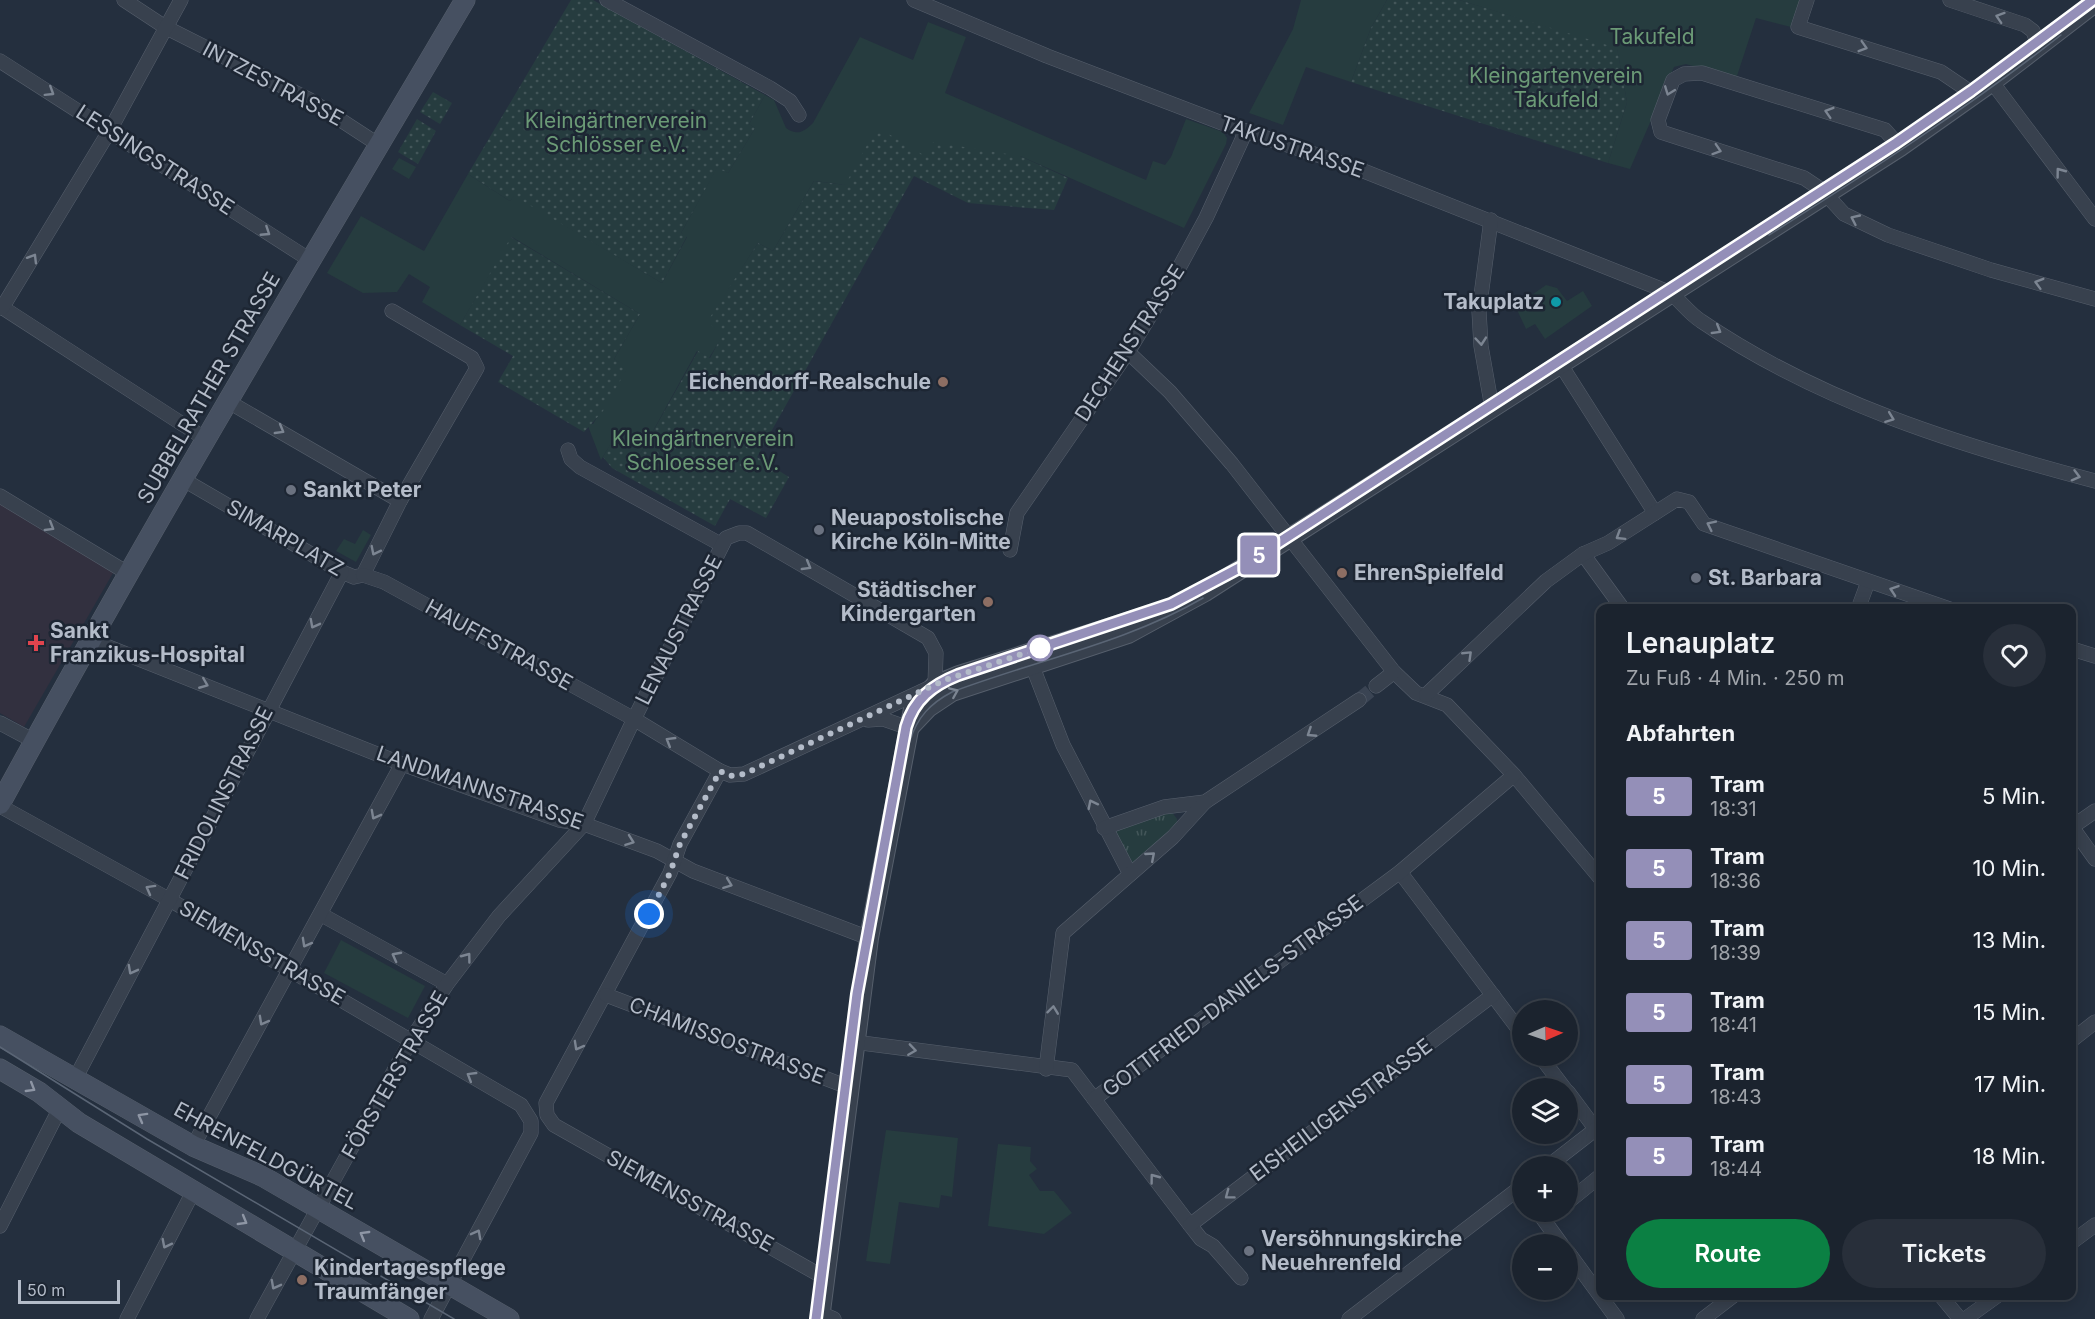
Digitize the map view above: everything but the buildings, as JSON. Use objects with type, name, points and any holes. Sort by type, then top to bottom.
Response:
[{"type":"main road","name":"SUBBELRATHER STRASSE","points":[[0,805],[91,640],[310,260],[465,0]]},
{"type":"main road","name":"EHRENFELDGÜRTEL","points":[[0,1036],[193,1146],[262,1176],[509,1319]]},
{"type":"main road","points":[[0,1069],[39,1092],[60,1110],[193,1192],[409,1319]]},
{"type":"street","name":"INTZESTRASSE","points":[[124,0],[165,27],[310,100],[379,145]]},
{"type":"street","points":[[181,0],[110,130],[1,307],[207,440]]},
{"type":"street","points":[[607,0],[770,88],[790,101],[799,115]]},
{"type":"street","name":"TAKUSTRASSE","points":[[914,0],[1037,52],[1246,131],[1356,168],[1671,293]]},
{"type":"street","points":[[1808,0],[1798,27],[1941,72],[1975,95]]},
{"type":"street","points":[[1950,0],[2025,25],[2033,31],[2039,47]]},
{"type":"street","points":[[909,728],[928,708],[952,692],[1128,634],[1291,539],[1900,147],[1975,95],[2095,3]]},
{"type":"street","name":"LESSINGSTRASSE","points":[[0,61],[310,260]]},
{"type":"street","points":[[1900,147],[1885,130],[1702,73],[1684,74],[1673,80],[1658,120],[1661,132],[1804,178],[1825,194],[1844,214],[1888,235],[1991,270],[2095,299]]},
{"type":"street","points":[[1992,82],[2095,219]]},
{"type":"street","name":"DECHENSTRASSE","points":[[1010,550],[1017,513],[1128,352],[1206,218],[1246,131]]},
{"type":"street","points":[[1491,220],[1479,311],[1481,345],[1492,408]]},
{"type":"street","points":[[1671,293],[1700,320],[1729,338],[1804,380],[1865,409],[1960,445],[2095,482]]},
{"type":"street","name":"SIMARPLATZ","points":[[184,480],[342,572],[354,577],[363,574],[400,501],[477,368],[472,358],[392,311]]},
{"type":"street","points":[[1128,352],[1170,392],[1291,539],[1394,672],[1416,693],[1447,705],[1514,775],[1596,873]]},
{"type":"street","points":[[1562,365],[1655,513]]},
{"type":"street","points":[[229,402],[400,501]]},
{"type":"street","name":"LENAUSTRASSE","points":[[568,450],[571,459],[580,467],[722,545],[584,824]]},
{"type":"street","points":[[0,496],[129,574]]},
{"type":"street","points":[[1426,695],[1546,581],[1583,554],[1608,543],[1677,499],[1689,502],[1704,524],[1935,604]]},
{"type":"street","points":[[722,545],[726,538],[739,533],[756,537],[928,638],[936,653],[935,685],[916,704],[909,728],[869,938],[825,1278],[825,1317]]},
{"type":"street","points":[[1583,554],[1619,604]]},
{"type":"street","name":"FRIDOLINSTRASSE","points":[[75,1079],[267,710],[342,572]]},
{"type":"street","name":"HAUFFSTRASSE","points":[[363,574],[384,582],[634,719],[720,771]]},
{"type":"street","points":[[1860,604],[1868,582]]},
{"type":"street","points":[[606,994],[674,861],[680,844],[720,771],[730,776],[744,774],[958,675],[1124,621],[1176,608]]},
{"type":"street","name":"LANDMANNSTRASSE","points":[[91,640],[402,764],[559,820],[584,824],[657,851],[693,871],[869,938]]},
{"type":"street","points":[[2076,650],[2095,656]]},
{"type":"street","points":[[1032,665],[1063,745],[1104,828],[1130,874]]},
{"type":"street","points":[[1376,686],[1394,672]]},
{"type":"street","points":[[1046,1068],[1063,933],[1173,837],[1205,802],[1359,700]]},
{"type":"street","points":[[860,722],[883,720],[909,728]]},
{"type":"street","points":[[0,723],[34,741]]},
{"type":"street","points":[[193,1146],[322,915],[402,764]]},
{"type":"street","name":"GOTTFRIED-DANIELS-STRASSE","points":[[854,1042],[1072,1070],[1094,1099],[1400,872],[1514,775]]},
{"type":"street","points":[[1104,828],[1164,807],[1205,802]]},
{"type":"street","name":"SIEMENSSTRASSE","points":[[0,805],[170,900],[521,1105],[531,1121],[531,1133],[451,1286]]},
{"type":"street","points":[[2076,824],[2095,812]]},
{"type":"street","name":"FÖRSTERSTRASSE","points":[[257,1319],[293,1250],[319,1208],[411,1040],[447,984],[499,916],[584,824]]},
{"type":"street","points":[[2076,832],[2095,858]]},
{"type":"street","points":[[1400,872],[1512,1021]]},
{"type":"street","points":[[322,915],[447,984]]},
{"type":"street","name":"SIEMENSSTRASSE","points":[[606,994],[546,1103],[547,1115],[554,1125],[825,1278]]},
{"type":"street","name":"CHAMISSOSTRASSE","points":[[606,994],[848,1087]]},
{"type":"street","name":"EISHEILIGENSTRASSE","points":[[1190,1225],[1493,995]]},
{"type":"street","points":[[2076,1037],[2095,1022]]},
{"type":"street","points":[[1548,1066],[1557,1078]]},
{"type":"street","points":[[1094,1099],[1201,1239],[1213,1246],[1241,1278]]},
{"type":"street","points":[[1578,1106],[1596,1129]]},
{"type":"street","points":[[0,1226],[60,1110]]},
{"type":"street","points":[[1563,1156],[1596,1133]]},
{"type":"street","points":[[1578,1194],[1596,1179]]},
{"type":"street","points":[[127,1319],[193,1192]]},
{"type":"street","points":[[1348,1319],[1512,1196]]},
{"type":"street","points":[[2076,1239],[2095,1226]]},
{"type":"street","points":[[1578,1266],[1596,1290]]},
{"type":"street","points":[[431,1319],[451,1286]]},
{"type":"street","points":[[1603,1300],[1617,1319]]},
{"type":"street","points":[[1703,1319],[1728,1300]]},
{"type":"street","points":[[1945,1300],[1963,1319],[1991,1300]]},
{"type":"shaded area","name":"Sankt Franzikus-Hospital","points":[[0,501],[113,573],[24,727],[0,713]]},
{"type":"green space","name":"Kleingärtnerverein Schlösser e.V.","points":[[571,0],[593,0],[765,95],[749,124],[755,128],[728,173],[717,168],[681,233],[687,236],[662,283],[514,196],[510,201],[468,174]]},
{"type":"green space","points":[[1301,0],[1387,0],[1371,28],[1351,82],[1306,67],[1283,125],[1249,113],[1293,29]]},
{"type":"green space","name":"Kleingartenverein Takufeld","points":[[1387,0],[1459,0],[1617,48],[1627,102],[1608,163],[1351,82],[1371,28]]},
{"type":"green space","name":"Takufeld","points":[[1459,0],[1801,0],[1791,27],[1756,18],[1736,79],[1686,64],[1674,67],[1630,169],[1608,163],[1627,102],[1617,49]]},
{"type":"green space","points":[[928,22],[966,37],[945,93],[1146,180],[1153,161],[1165,165],[1171,157],[1186,119],[1223,132],[1227,138],[1226,144],[1184,228],[1020,156],[925,156],[845,185],[814,181],[773,251],[758,243],[708,322],[724,334],[709,358],[697,351],[641,453],[615,437],[601,460],[588,426],[590,423],[593,424],[627,368],[614,359],[640,314],[512,237],[460,325],[422,302],[430,287],[409,274],[397,292],[363,293],[327,273],[361,216],[424,251],[468,174],[510,201],[514,195],[662,283],[687,237],[681,233],[717,167],[728,173],[755,128],[749,124],[765,95],[774,100],[786,128],[794,132],[803,131],[813,123],[860,37],[913,60]]},
{"type":"green space","points":[[433,92],[452,103],[440,124],[420,112]]},
{"type":"green space","points":[[417,119],[436,131],[418,164],[398,152]]},
{"type":"green space","name":"Kleingärtnerverein Schloesser e.V.","points":[[877,127],[925,156],[933,142],[1020,156],[1068,178],[1054,210],[968,203],[914,176],[757,457],[789,477],[766,518],[730,499],[715,526],[612,468],[603,457],[615,436],[641,453],[698,351],[710,358],[723,334],[707,322],[758,243],[773,251],[814,181],[845,185]]},
{"type":"green space","points":[[399,158],[416,167],[409,179],[392,169]]},
{"type":"green space","points":[[511,237],[640,314],[614,359],[628,367],[603,411],[584,432],[498,382],[513,356],[460,325]]},
{"type":"green space","points":[[1546,285],[1557,288],[1567,301],[1583,291],[1592,306],[1545,339],[1535,324],[1526,329],[1518,312],[1522,302]]},
{"type":"green space","points":[[363,530],[371,535],[356,562],[336,551],[344,539],[355,544]]},
{"type":"green space","points":[[1171,811],[1177,819],[1177,825],[1131,864],[1118,846],[1115,830]]},
{"type":"green space","points":[[341,940],[425,986],[408,1018],[324,973]]},
{"type":"green space","points":[[886,1130],[958,1138],[952,1197],[941,1195],[939,1208],[899,1202],[890,1264],[866,1261]]},
{"type":"green space","points":[[998,1144],[1031,1147],[1030,1161],[1037,1169],[1029,1175],[1040,1191],[1054,1191],[1072,1213],[1044,1234],[988,1226]]},
{"type":"tunnel","points":[[1359,700],[1376,686]]},
{"type":"tram line","points":[[816,1319],[857,994],[906,727],[919,701],[933,688],[959,675],[1147,613],[1210,585],[1896,143],[1971,91],[2093,0]]},
{"type":"tram line","name":"5","points":[[816,1319],[866,937],[906,727],[909,716],[925,694],[935,685],[958,675],[1171,604],[1241,567],[1896,143],[1971,91],[2093,0]]},
{"type":"tram line","points":[[1769,235],[1918,139],[2061,35]]},
{"type":"tram line","points":[[910,741],[926,712],[952,692],[1112,639],[1174,614],[1203,598]]},
{"type":"tram line","points":[[0,1047],[147,1139],[454,1319]]},
{"type":"place","name":"Takuplatz","points":[[1556,302]]},
{"type":"place","name":"Eichendorff-Realschule","points":[[943,382]]},
{"type":"place","name":"Sankt Peter","points":[[291,490]]},
{"type":"place","name":"Neuapostolische Kirche Köln-Mitte","points":[[819,530]]},
{"type":"place","name":"EhrenSpielfeld","points":[[1342,573]]},
{"type":"place","name":"St. Barbara","points":[[1696,578]]},
{"type":"place","name":"Städtischer Kindergarten","points":[[988,602]]},
{"type":"place","name":"Sankt Franzikus-Hospital","points":[[36,643]]},
{"type":"place","name":"Versöhnungskirche Neuehrenfeld","points":[[1249,1251]]},
{"type":"place","name":"Kindertagespflege Traumfänger","points":[[302,1280]]},
{"type":"route","points":[[649,914],[670,873],[680,844],[720,771],[730,776],[744,774],[860,722],[945,680],[1040,648]]}]
